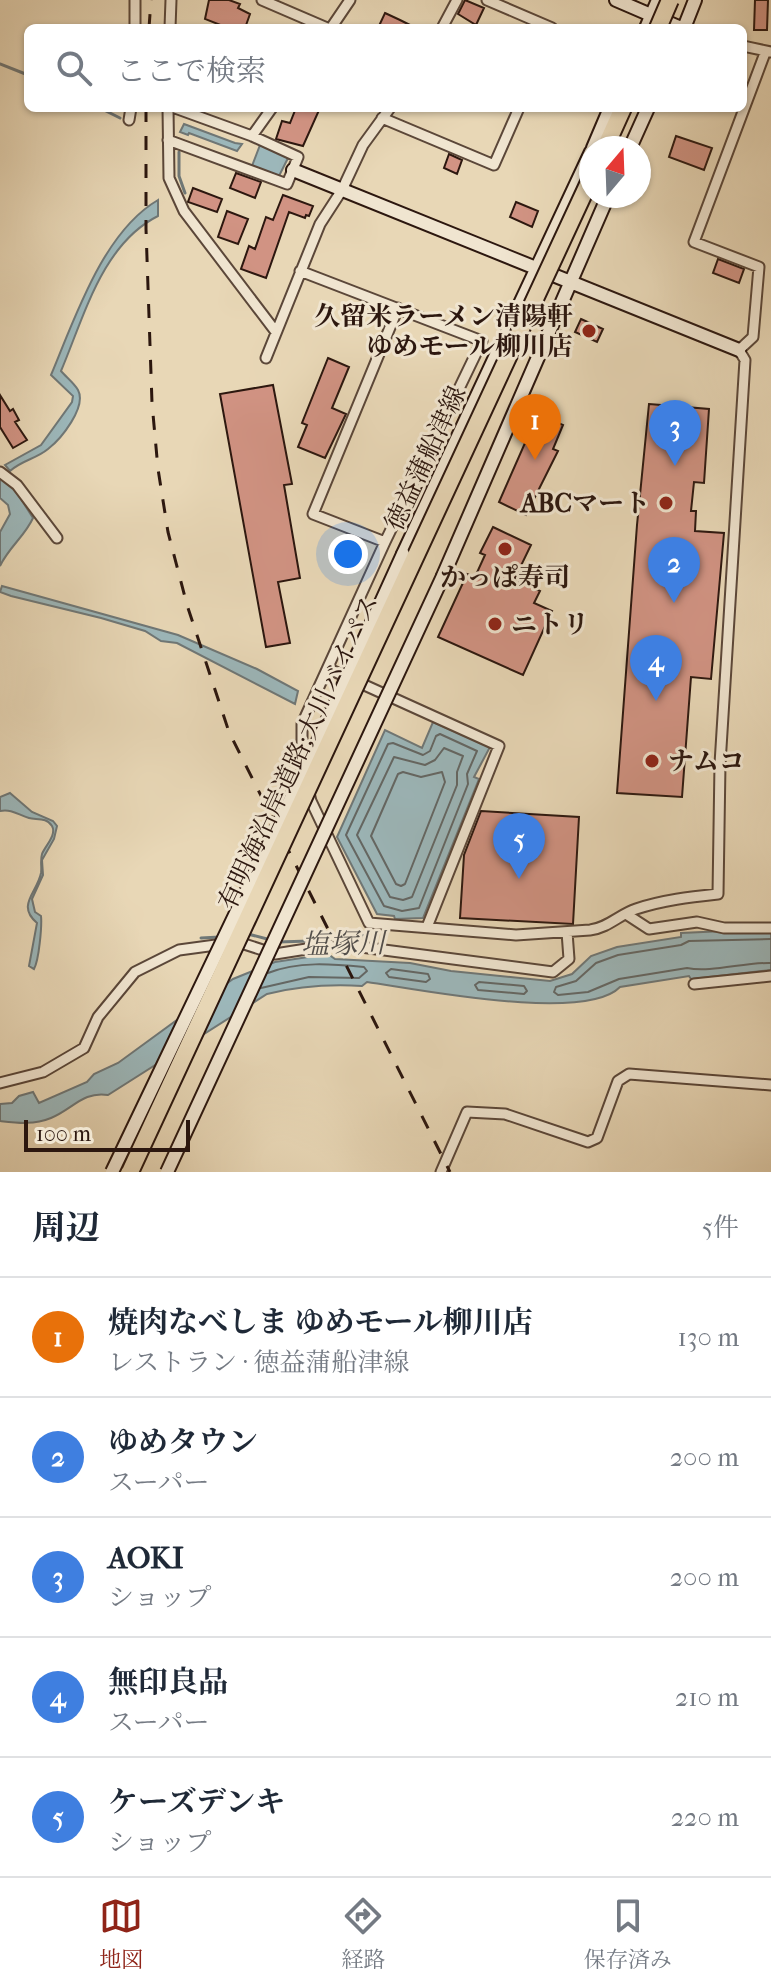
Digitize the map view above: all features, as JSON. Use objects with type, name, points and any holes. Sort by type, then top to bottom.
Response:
[{"type":"highway","points":[[652,24],[670,0]]},
{"type":"highway","points":[[610,136],[621,112]]},
{"type":"highway","name":"有明海沿岸道路;大川バイパス","points":[[130,1172],[579,204]]},
{"type":"main road","points":[[616,0],[652,24],[658,0]]},
{"type":"main road","points":[[684,24],[695,0]]},
{"type":"main road","name":"徳益蒲船津線","points":[[598,136],[608,112]]},
{"type":"main road","points":[[635,136],[646,112]]},
{"type":"main road","points":[[293,170],[739,350]]},
{"type":"main road","name":"徳益蒲船津線","points":[[112,1172],[314,750],[579,178]]},
{"type":"main road","points":[[167,1172],[443,576],[603,208]]},
{"type":"street","points":[[135,0],[135,24]]},
{"type":"street","points":[[170,24],[171,0]]},
{"type":"street","points":[[262,0],[319,24]]},
{"type":"street","points":[[332,24],[350,0]]},
{"type":"street","points":[[444,24],[457,0]]},
{"type":"street","points":[[487,0],[543,24]]},
{"type":"street","points":[[747,47],[768,52],[747,106]]},
{"type":"street","points":[[129,120],[130,112]]},
{"type":"street","points":[[168,112],[169,178],[184,211],[276,332]]},
{"type":"street","points":[[168,140],[287,184],[298,157],[186,112]]},
{"type":"street","points":[[252,136],[269,112]]},
{"type":"street","points":[[266,358],[320,224],[342,190],[363,145],[387,112]]},
{"type":"street","points":[[382,118],[494,165],[517,112]]},
{"type":"street","points":[[300,271],[482,341],[302,724],[302,751],[311,801],[369,923],[516,935],[567,932],[600,929],[626,914],[674,898],[718,894],[720,764],[745,360],[739,350],[753,337],[759,267],[694,242],[745,112]]},
{"type":"street","points":[[385,542],[313,514],[398,308]]},
{"type":"street","points":[[452,403],[471,410]]},
{"type":"street","points":[[0,472],[17,485],[57,538]]},
{"type":"street","points":[[329,669],[499,746],[427,927]]},
{"type":"street","points":[[626,914],[649,929],[697,922],[724,928],[771,928]]},
{"type":"street","points":[[0,1083],[43,1072],[84,1048],[98,1017],[135,972],[179,950],[238,942],[275,954],[338,944],[553,972],[569,959],[567,932]]},
{"type":"street","points":[[694,984],[771,976]]},
{"type":"street","points":[[441,1172],[467,1112],[505,1114],[588,1142],[597,1138],[618,1081],[629,1074],[771,1085]]},
{"type":"water","points":[[184,124],[242,144],[237,151],[188,135],[180,132]]},
{"type":"water","points":[[260,145],[288,158],[279,176],[252,166]]},
{"type":"water","points":[[158,200],[158,216],[122,244],[97,284],[61,371],[78,390],[80,397],[76,414],[48,449],[10,471],[5,465],[41,445],[72,402],[73,396],[51,375],[70,328],[106,254],[139,214]]},
{"type":"water","points":[[0,477],[14,488],[33,518],[0,566],[0,532],[10,514],[8,505],[0,498]]},
{"type":"water","points":[[2,586],[178,635],[257,669],[298,691],[295,704],[177,643],[161,641],[145,631],[101,618],[11,596],[0,592]]},
{"type":"water","points":[[433,722],[490,747],[474,777],[479,779],[423,918],[395,919],[394,916],[377,914],[337,837],[385,730],[422,748]]},
{"type":"water","points":[[10,793],[32,812],[53,821],[57,826],[54,839],[42,860],[43,875],[32,899],[35,912],[41,916],[39,951],[34,969],[29,966],[37,923],[31,917],[28,905],[41,873],[42,854],[53,829],[44,820],[0,811],[0,797]]},
{"type":"water","name":"塩塚川","points":[[771,931],[771,970],[691,979],[689,976],[620,987],[601,997],[573,1002],[499,1001],[367,982],[362,986],[314,986],[267,994],[108,1095],[85,1098],[45,1120],[26,1123],[0,1121],[0,1104],[12,1103],[19,1096],[33,1092],[39,1103],[87,1082],[94,1074],[118,1063],[233,979],[275,962],[328,954],[335,959],[410,963],[451,971],[550,981],[572,974],[591,956],[617,947],[681,937],[681,933]]},
{"type":"building","points":[[209,0],[229,0],[240,4],[238,8],[250,14],[246,24],[218,24],[205,19]]},
{"type":"building","points":[[465,0],[484,8],[476,24],[458,14]]},
{"type":"building","points":[[755,0],[768,0],[767,30],[754,30]]},
{"type":"building","points":[[385,13],[408,24],[380,24]]},
{"type":"building","points":[[294,112],[318,112],[303,146],[276,139],[282,121],[290,123]]},
{"type":"building","points":[[676,136],[712,148],[704,170],[669,157]]},
{"type":"building","points":[[449,154],[462,160],[457,174],[444,168]]},
{"type":"building","points":[[236,173],[261,182],[255,198],[230,188]]},
{"type":"building","points":[[193,188],[222,199],[217,212],[188,202]]},
{"type":"building","points":[[283,195],[313,206],[309,216],[305,218],[289,212],[266,278],[241,269],[249,246],[255,249],[266,217],[273,220]]},
{"type":"building","points":[[516,202],[538,211],[532,227],[510,217]]},
{"type":"building","points":[[227,211],[248,219],[238,244],[218,237]]},
{"type":"building","points":[[718,259],[744,269],[739,283],[713,273]]},
{"type":"building","name":"久留米ラーメン清陽軒 ゆめモール柳川店","points":[[581,319],[603,329],[597,342],[575,332]]},
{"type":"building","points":[[328,358],[349,367],[332,408],[346,414],[325,458],[298,447],[307,425],[302,423]]},
{"type":"building","points":[[273,385],[292,484],[284,485],[300,578],[278,582],[290,643],[266,647],[220,394]]},
{"type":"building","points":[[0,395],[10,411],[13,409],[19,420],[15,422],[27,440],[13,448],[0,427]]},
{"type":"building","points":[[649,404],[709,409],[704,483],[694,482],[691,511],[696,511],[695,531],[724,533],[711,679],[691,677],[682,797],[617,793]]},
{"type":"building","points":[[525,409],[563,425],[553,449],[558,451],[526,515],[499,502],[529,434],[518,429]]},
{"type":"building","name":"ニトリ","points":[[493,527],[531,545],[514,580],[540,591],[534,603],[552,611],[523,675],[438,637],[467,574],[475,577],[485,555],[480,553]]},
{"type":"building","points":[[481,811],[579,817],[573,924],[460,918],[464,855]]},
{"type":"waterway","points":[[0,64],[24,73]]},
{"type":"waterway","points":[[108,112],[120,118]]},
{"type":"waterway","points":[[179,152],[179,176],[185,193]]},
{"type":"waterway","points":[[248,934],[271,940]]},
{"type":"waterway","points":[[278,942],[341,940],[366,935]]},
{"type":"waterway","points":[[201,938],[220,937]]},
{"type":"railway","points":[[149,24],[151,0]]},
{"type":"railway","points":[[146,112],[146,229],[152,403],[168,532],[187,605],[229,732],[450,1172]]},
{"type":"place","name":"久留米ラーメン清陽軒 ゆめモール柳川店","points":[[589,331]]},
{"type":"place","name":"焼肉なべしま ゆめモール柳川店","points":[[535,460]]},
{"type":"place","name":"AOKI","points":[[675,466]]},
{"type":"place","name":"ABCマート","points":[[666,503]]},
{"type":"place","name":"かっぱ寿司","points":[[505,549]]},
{"type":"place","name":"ゆめタウン","points":[[674,603]]},
{"type":"place","name":"ニトリ","points":[[495,624]]},
{"type":"place","name":"無印良品","points":[[656,701]]},
{"type":"place","name":"ナムコ","points":[[652,761]]},
{"type":"place","name":"ケーズデンキ","points":[[519,879]]}]
